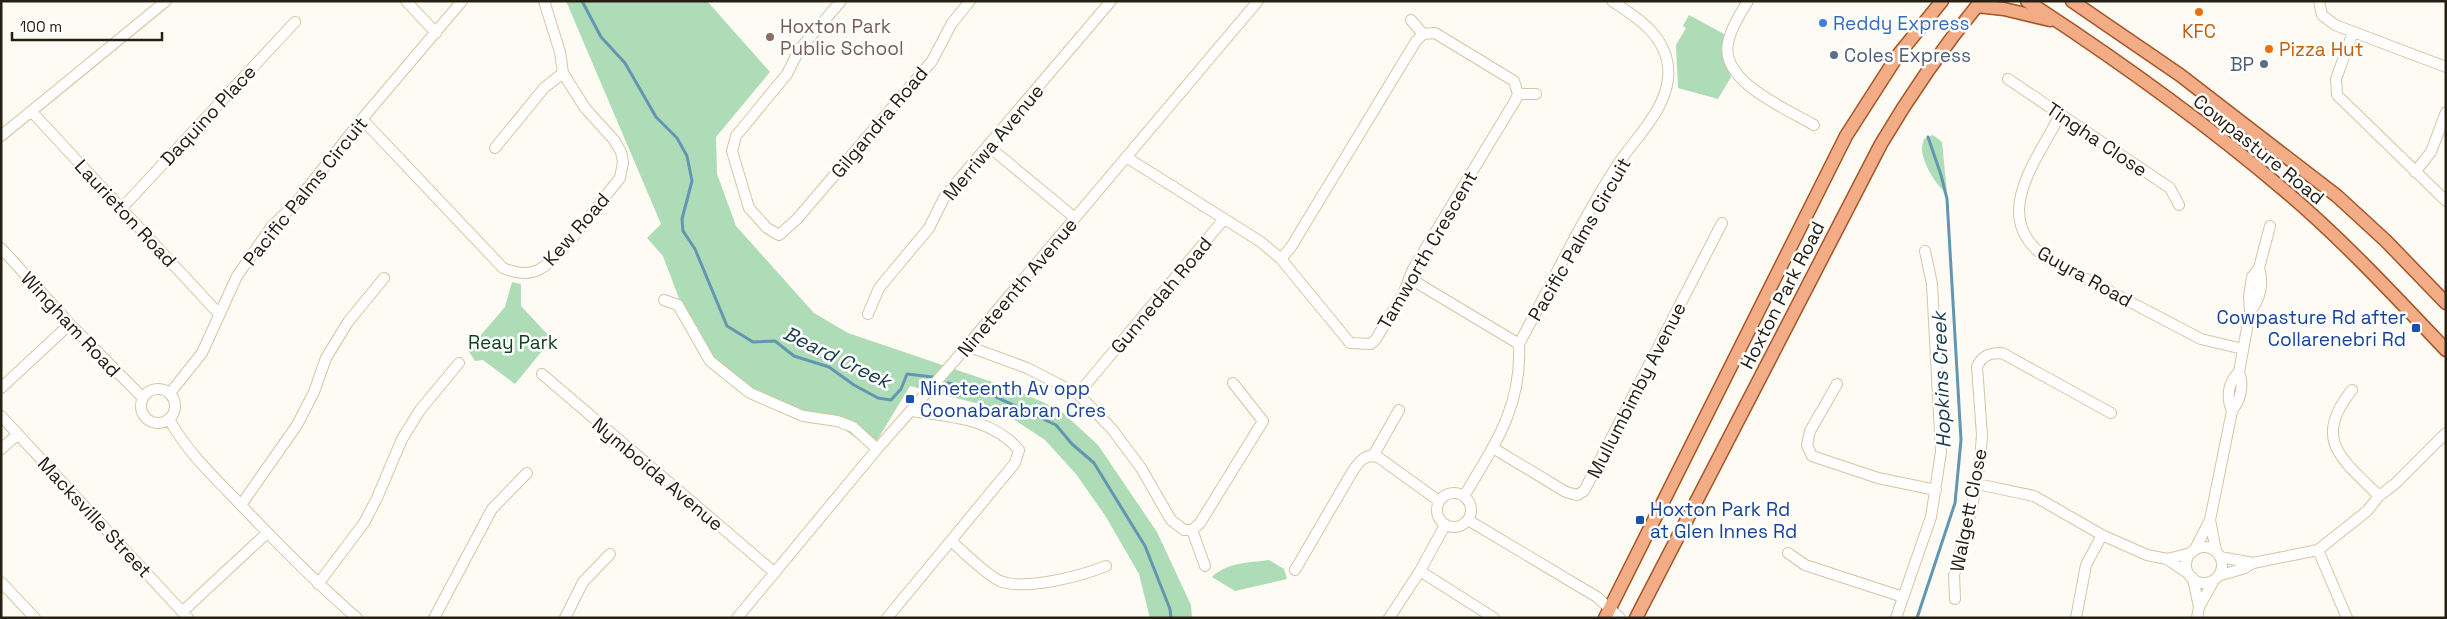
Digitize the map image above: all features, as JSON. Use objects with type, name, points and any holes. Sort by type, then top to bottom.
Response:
[{"type":"main road","points":[[1924,23],[1930,1]]},
{"type":"main road","name":"Hoxton Park Road","points":[[1607,613],[1846,136],[1898,55],[1942,1]]},
{"type":"main road","name":"Cowpasture Road","points":[[2027,1],[2135,74],[2284,190],[2374,275],[2446,350]]},
{"type":"main road","name":"Cowpasture Road","points":[[2072,1],[2180,75],[2337,196],[2386,241],[2446,303]]},
{"type":"main road","points":[[1979,4],[2060,23]]},
{"type":"main road","name":"Hoxton Park Road","points":[[1636,618],[1881,144],[1910,95],[1943,48],[1979,4]]},
{"type":"street","points":[[1,136],[166,1]]},
{"type":"street","points":[[406,1],[436,33]]},
{"type":"street","name":"Pacific Palms Circuit","points":[[170,393],[202,353],[237,276],[272,226],[295,204],[362,120],[462,1]]},
{"type":"street","name":"Kew Road","points":[[362,120],[503,268],[512,272],[532,273],[541,269],[560,251],[620,178],[623,162],[621,152],[614,140],[585,108],[563,73],[558,44],[544,1]]},
{"type":"street","name":"Gilgandra Road","points":[[841,1],[799,50],[787,74],[736,136],[732,151],[749,208],[767,228],[779,236],[797,219],[932,61],[952,23],[970,1]]},
{"type":"street","name":"Merriwa Avenue","points":[[868,314],[880,288],[929,228],[945,196],[1111,1]]},
{"type":"street","name":"Nineteenth Avenue","points":[[737,618],[876,449],[912,411],[1258,1]]},
{"type":"street","name":"Pacific Palms Circuit","points":[[1464,496],[1504,428],[1516,395],[1519,376],[1520,344],[1616,166],[1653,116],[1663,97],[1668,79],[1665,53],[1660,41],[1641,20],[1612,1]]},
{"type":"street","points":[[1748,1],[1734,25],[1727,44],[1729,56],[1736,72],[1748,86],[1814,125]]},
{"type":"street","points":[[2319,1],[2322,15],[2328,22],[2446,67]]},
{"type":"street","points":[[1411,20],[1423,34]]},
{"type":"street","name":"Daquino Place","points":[[121,209],[296,22]]},
{"type":"street","points":[[1280,259],[1291,247],[1416,41],[1423,34],[1435,32],[1514,81],[1518,94],[1536,94]]},
{"type":"street","points":[[2353,32],[2336,79],[2337,95],[2446,201]]},
{"type":"street","points":[[495,148],[544,88],[563,73]]},
{"type":"street","name":"Tingha Close","points":[[2008,79],[2170,188],[2179,206]]},
{"type":"street","name":"Tamworth Crescent","points":[[1126,157],[1262,242],[1280,259],[1350,343],[1359,345],[1370,344],[1376,339],[1409,278],[1518,94]]},
{"type":"street","name":"Laurieton Road","points":[[32,112],[220,314]]},
{"type":"street","points":[[2416,172],[2431,152],[2446,112]]},
{"type":"street","name":"Guyra Road","points":[[2060,115],[2023,188],[2018,205],[2019,224],[2030,246],[2048,259],[2201,339],[2243,349]]},
{"type":"street","points":[[988,146],[1075,218]]},
{"type":"street","name":"Gunnedah Road","points":[[1078,394],[1224,219]]},
{"type":"street","name":"Mullumbimby Avenue","points":[[1493,448],[1566,492],[1577,495],[1584,492],[1722,223]]},
{"type":"street","points":[[2198,612],[2187,563],[2210,520],[2232,411],[2228,401],[2229,394],[2232,379],[2239,372],[2250,312],[2249,297],[2252,277],[2259,268],[2270,226]]},
{"type":"street","name":"Wingham Road","points":[[1,248],[70,324],[143,398]]},
{"type":"street","points":[[1896,618],[1931,517],[1941,452],[1932,284],[1925,250]]},
{"type":"street","points":[[241,505],[297,425],[314,392],[326,358],[348,322],[384,278]]},
{"type":"street","points":[[1409,278],[1520,344]]},
{"type":"street","points":[[664,300],[678,306],[710,360],[750,393],[796,414],[837,421],[853,428],[876,449]]},
{"type":"street","points":[[1,388],[70,324]]},
{"type":"street","points":[[967,346],[1027,368],[1078,394],[1112,429],[1141,468],[1171,520],[1177,526],[1192,530]]},
{"type":"street","name":"Walgett Close","points":[[1955,600],[1954,575],[1977,484],[1982,435],[1978,367],[1984,357],[1991,353],[2002,353],[2112,413]]},
{"type":"street","points":[[318,584],[364,523],[377,498],[402,439],[420,410],[459,363]]},
{"type":"street","name":"Nymboida Avenue","points":[[542,374],[775,573]]},
{"type":"street","points":[[1192,530],[1200,524],[1263,421],[1234,382]]},
{"type":"street","points":[[1837,384],[1810,431],[1807,445],[1812,456],[1878,478],[1936,490]]},
{"type":"street","points":[[155,389],[170,393],[175,408],[169,419],[157,423],[146,419],[141,411],[143,398],[155,389]]},
{"type":"street","points":[[2352,390],[2341,403],[2336,416],[2332,432],[2334,442],[2338,454],[2379,496]]},
{"type":"street","points":[[1373,456],[1399,410]]},
{"type":"street","points":[[887,618],[952,542],[1015,463],[1019,450],[1009,439],[971,420],[912,411]]},
{"type":"street","name":"Macksville Street","points":[[1,416],[185,615]]},
{"type":"street","points":[[169,419],[181,441],[267,533],[318,584],[356,618]]},
{"type":"street","points":[[1977,484],[2034,496],[2102,535],[2147,555],[2167,559],[2202,582],[2245,568],[2254,563],[2318,550],[2367,511],[2379,496],[2396,483],[2446,433]]},
{"type":"street","points":[[1,450],[18,434]]},
{"type":"street","points":[[1295,570],[1359,461],[1373,456],[1384,460],[1439,501]]},
{"type":"street","points":[[434,618],[492,508],[527,473]]},
{"type":"street","points":[[1452,493],[1464,496],[1471,507],[1468,520],[1457,527],[1445,525],[1438,515],[1439,501],[1452,493]]},
{"type":"street","points":[[1468,520],[1597,597],[1607,613],[1620,618]]},
{"type":"street","points":[[2198,612],[2222,567],[2210,520]]},
{"type":"street","points":[[1389,618],[1420,571],[1445,525]]},
{"type":"street","points":[[1192,530],[1205,566]]},
{"type":"street","points":[[185,615],[267,533]]},
{"type":"street","points":[[2076,618],[2086,565],[2102,535]]},
{"type":"street","points":[[952,542],[998,580],[1010,584],[1029,584],[1087,573],[1106,566]]},
{"type":"street","points":[[2167,559],[2205,547],[2218,554],[2254,563]]},
{"type":"street","points":[[2318,550],[2347,618]]},
{"type":"street","points":[[1788,553],[1805,565],[1903,597]]},
{"type":"street","points":[[565,618],[583,582],[610,554]]},
{"type":"street","points":[[1420,571],[1494,618]]},
{"type":"street","points":[[1,582],[34,618]]},
{"type":"green space","points":[[566,1],[707,1],[770,72],[716,137],[717,174],[736,226],[814,313],[848,333],[1016,390],[1060,410],[1098,445],[1157,532],[1191,605],[1192,618],[1150,618],[1139,574],[1106,517],[1076,474],[1045,440],[998,409],[910,386],[876,442],[855,437],[842,428],[786,414],[717,368],[686,317],[663,256],[647,238],[661,224]]},
{"type":"green space","points":[[1689,15],[1724,34],[1723,52],[1731,77],[1718,99],[1678,88],[1676,45],[1686,28],[1683,26]]},
{"type":"green space","points":[[1933,135],[1942,142],[1947,193],[1935,180],[1923,157],[1924,139]]},
{"type":"green space","name":"Reay Park","points":[[512,282],[521,284],[521,306],[552,339],[515,384],[483,360],[475,361],[468,350],[505,307]]},
{"type":"green space","points":[[1269,560],[1284,569],[1287,579],[1235,591],[1212,577],[1225,568]]},
{"type":"waterway","name":"Beard Creek","points":[[582,1],[601,37],[625,63],[656,117],[677,138],[687,156],[692,181],[682,219],[683,231],[695,249],[727,326],[753,342],[775,341],[794,356],[829,367],[854,385],[878,398],[891,400],[901,389],[907,374],[933,377]]},
{"type":"waterway","name":"Hopkins Creek","points":[[1917,618],[1955,503],[1961,440],[1947,199],[1928,137]]},
{"type":"waterway","name":"Beard Creek","points":[[948,383],[981,390],[1056,425],[1072,444],[1094,463],[1145,546],[1170,609],[1171,618]]},
{"type":"place","name":"KFC","points":[[2199,12]]},
{"type":"place","name":"Reddy Express","points":[[1823,23]]},
{"type":"place","name":"Hoxton Park Public School","points":[[770,37]]},
{"type":"place","name":"Pizza Hut","points":[[2269,49]]},
{"type":"place","name":"Coles Express","points":[[1834,55]]},
{"type":"place","name":"BP","points":[[2264,64]]},
{"type":"place","name":"Cowpasture Rd after Collarenebri Rd","points":[[2416,328]]},
{"type":"place","name":"Nineteenth Av opp Coonabarabran Cres","points":[[910,399]]},
{"type":"place","name":"Hoxton Park Rd at Glen Innes Rd","points":[[1640,520]]}]
